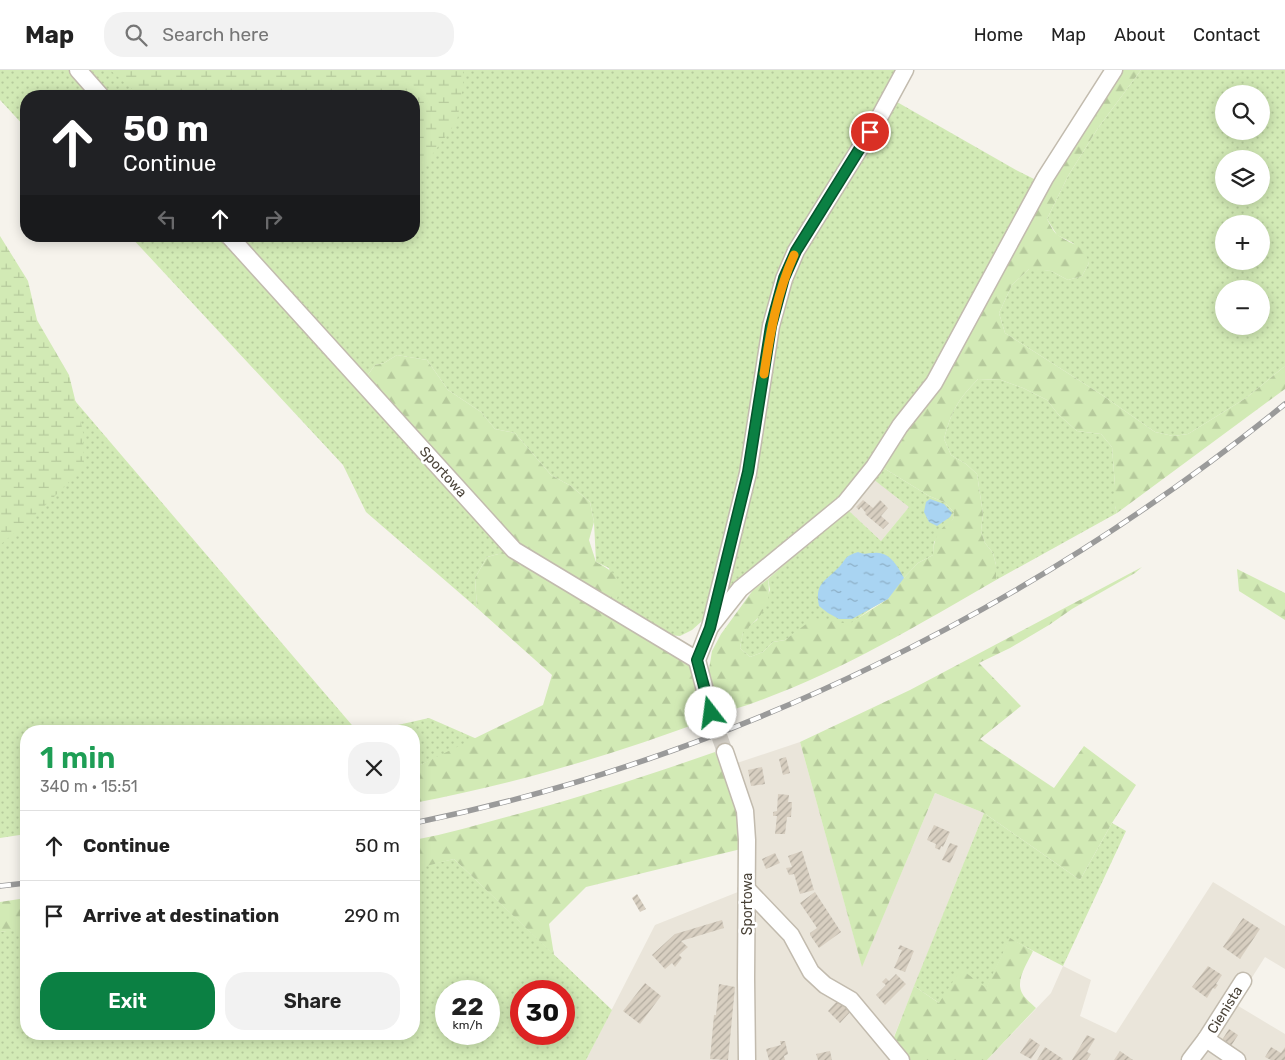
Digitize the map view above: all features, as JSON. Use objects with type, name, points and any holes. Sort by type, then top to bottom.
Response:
[{"type":"street","points":[[78,70],[96,90]]},
{"type":"street","points":[[711,713],[697,660],[710,628],[748,472],[771,326],[784,278],[796,251],[880,116],[905,70]]},
{"type":"street","points":[[710,628],[740,588],[845,504],[874,467],[900,426],[934,383],[1046,178],[1114,70]]},
{"type":"street","name":"Sportowa","points":[[234,242],[514,550],[697,660]]},
{"type":"street","name":"Sportowa","points":[[725,752],[745,811],[747,840],[747,1060]]},
{"type":"street","points":[[747,889],[791,934],[811,972],[825,985],[851,1000],[901,1060]]},
{"type":"street","name":"Cienista","points":[[1190,1060],[1244,981]]},
{"type":"street","name":"Cienista","points":[[1206,1039],[1238,1060]]},
{"type":"shaded area","points":[[873,479],[910,506],[881,541],[847,509]]},
{"type":"shaded area","points":[[800,742],[862,966],[935,793],[984,813],[891,1044],[910,1060],[586,1060],[655,925],[748,888],[731,765]]},
{"type":"shaded area","points":[[1213,882],[1285,926],[1285,969],[1265,957],[1235,1004],[1285,1034],[1285,1060],[987,1060],[1051,993],[1063,966],[1091,980],[1080,1016],[1116,1033]]},
{"type":"green space","points":[[0,70],[72,70],[90,90],[20,90],[20,122],[0,100]]},
{"type":"green space","points":[[88,70],[900,70],[784,266],[743,476],[711,613],[692,630],[680,636],[668,635],[615,604],[609,568],[596,562],[594,522],[590,502],[571,486],[551,475],[515,433],[495,429],[481,412],[448,390],[427,360],[397,355],[384,363],[375,365],[367,376],[244,242],[420,242],[420,90],[106,90]]},
{"type":"green space","points":[[110,70],[463,70],[463,87],[457,121],[426,163],[420,166],[420,90],[133,90]]},
{"type":"green space","points":[[1121,70],[1141,70],[1098,128],[1068,176],[1047,219],[1056,234],[1083,251],[1089,263],[1082,276],[1068,280],[1051,271],[1029,269],[1012,285],[999,313],[1005,333],[1102,395],[1155,432],[1173,436],[1188,434],[1246,398],[1285,366],[1285,389],[1117,513],[1112,447],[1101,434],[1077,431],[1058,414],[1047,400],[1023,388],[1001,380],[978,379],[956,406],[944,439],[951,455],[966,464],[977,474],[983,514],[981,531],[985,543],[993,553],[996,565],[996,580],[881,645],[822,675],[739,708],[717,714],[709,685],[712,651],[721,634],[753,590],[768,579],[767,603],[760,615],[743,632],[740,648],[750,657],[763,652],[773,642],[785,640],[814,618],[849,624],[888,599],[898,584],[918,563],[933,555],[934,543],[938,534],[953,519],[954,512],[944,502],[929,496],[882,467],[935,389],[1054,177]]},
{"type":"green space","points":[[1141,70],[1285,70],[1285,366],[1246,398],[1188,434],[1173,436],[1155,432],[1102,395],[1005,333],[999,313],[1012,285],[1030,268],[1051,271],[1068,280],[1082,276],[1089,263],[1073,243],[1057,235],[1047,219],[1068,176],[1098,128]]},
{"type":"green space","points":[[897,102],[1040,182],[931,380],[849,491],[726,598],[750,497],[780,317],[795,269],[824,217]]},
{"type":"green space","points":[[0,236],[28,281],[37,320],[69,375],[83,432],[84,468],[31,519],[0,545]]},
{"type":"green space","points":[[136,242],[230,242],[514,550],[487,557],[475,578],[477,608],[366,512],[343,465]]},
{"type":"green space","points":[[0,313],[352,725],[20,725],[20,835],[0,838]]},
{"type":"green space","points":[[397,355],[427,360],[448,390],[481,412],[495,429],[515,433],[551,475],[571,486],[590,502],[594,522],[589,540],[596,562],[609,570],[617,578],[619,589],[615,604],[526,550],[485,508],[367,376],[375,365],[384,363]]},
{"type":"green space","points":[[978,379],[1001,380],[1047,400],[1058,414],[1077,431],[1101,434],[1112,447],[1117,513],[996,580],[996,565],[993,553],[985,543],[981,531],[983,514],[977,474],[966,464],[951,455],[944,439],[956,406]]},
{"type":"green space","points":[[882,467],[929,496],[944,502],[954,512],[953,519],[934,542],[933,555],[918,563],[898,584],[888,599],[849,625],[815,619],[785,640],[773,642],[763,652],[750,657],[740,648],[743,631],[757,620],[770,590],[768,579],[847,509],[881,541],[909,507],[873,479]]},
{"type":"green space","points":[[514,550],[697,660],[712,718],[639,744],[565,767],[490,787],[420,802],[420,765],[543,705],[552,675],[477,608],[475,578],[487,557]]},
{"type":"green space","points":[[1142,567],[1010,648],[979,663],[1021,706],[980,739],[1054,788],[1084,746],[1136,785],[1080,880],[984,813],[935,793],[862,967],[800,742],[910,690]]},
{"type":"green space","points":[[1237,569],[1285,593],[1285,620],[1239,591]]},
{"type":"green space","points":[[429,718],[477,739],[420,765],[420,725],[398,725]]},
{"type":"green space","points":[[715,752],[739,815],[741,849],[586,887],[549,924],[554,955],[454,859],[420,868],[420,839],[464,829],[565,801]]},
{"type":"green space","points":[[984,813],[1080,880],[1112,823],[1126,831],[1063,966],[1010,939],[986,989],[939,1003],[914,986]]},
{"type":"green space","points":[[454,859],[612,1010],[586,1060],[0,1060],[0,932],[20,929],[20,1040],[420,1040],[420,867]]},
{"type":"green space","points":[[20,899],[20,930],[0,932],[0,902]]},
{"type":"green space","points":[[1010,938],[1033,951],[1023,971],[1020,988],[1025,997],[1036,1008],[987,1060],[910,1060],[891,1045],[914,986],[939,1003],[961,969],[986,988]]},
{"type":"water","points":[[930,499],[944,504],[952,513],[950,517],[937,526],[929,522],[924,512],[926,502]]},
{"type":"water","points":[[858,552],[864,554],[880,553],[889,557],[904,578],[888,599],[852,619],[839,619],[819,606],[819,588],[847,557]]},
{"type":"building","points":[[863,500],[873,508],[880,500],[888,508],[881,516],[889,523],[883,529],[865,514],[861,507],[859,510],[856,507]]},
{"type":"building","points":[[786,757],[790,773],[783,775],[779,759]]},
{"type":"building","points":[[762,767],[765,784],[751,786],[748,770]]},
{"type":"building","points":[[778,794],[789,795],[788,802],[792,802],[791,817],[787,817],[785,834],[775,834],[777,816],[773,816],[773,812],[777,811]]},
{"type":"building","points":[[934,825],[950,832],[940,850],[935,848],[936,844],[927,840]]},
{"type":"building","points":[[950,843],[958,846],[950,863],[942,860]]},
{"type":"building","points":[[802,851],[814,890],[800,894],[794,874],[789,875],[786,868],[792,867],[788,856]]},
{"type":"building","points":[[775,853],[780,863],[766,869],[762,859]]},
{"type":"building","points":[[815,892],[841,932],[819,948],[810,935],[817,928],[800,903]]},
{"type":"building","points":[[637,894],[646,909],[640,912],[632,898]]},
{"type":"building","points":[[1243,918],[1260,929],[1240,959],[1223,947]]},
{"type":"building","points":[[722,920],[724,928],[681,941],[688,947],[679,955],[682,958],[675,967],[672,963],[665,969],[652,955],[675,934]]},
{"type":"building","points":[[900,945],[914,951],[905,972],[894,968],[902,950],[898,949]]},
{"type":"building","points":[[1208,966],[1222,975],[1216,984],[1218,985],[1215,989],[1213,988],[1207,998],[1192,987]]},
{"type":"building","points":[[896,974],[906,984],[885,1005],[876,995],[886,985],[882,982],[886,978],[889,981]]},
{"type":"building","points":[[645,983],[661,996],[640,1024],[623,1011]]},
{"type":"building","points":[[719,984],[735,987],[728,1060],[710,1059]]},
{"type":"building","points":[[840,998],[852,1010],[840,1023],[828,1011]]},
{"type":"building","points":[[1229,1029],[1238,1035],[1231,1046],[1222,1040]]},
{"type":"building","points":[[1087,1035],[1095,1039],[1087,1052],[1091,1054],[1087,1060],[1072,1060]]},
{"type":"building","points":[[1030,1038],[1040,1045],[1031,1059],[1020,1053]]},
{"type":"building","points":[[780,1041],[785,1041],[788,1054],[784,1056],[785,1060],[769,1060],[766,1049],[781,1045]]},
{"type":"building","points":[[1045,1047],[1063,1059],[1037,1060]]},
{"type":"building","points":[[1271,1047],[1281,1053],[1285,1047],[1285,1060],[1271,1060],[1265,1057]]},
{"type":"building","points":[[830,1051],[832,1060],[818,1060],[816,1054]]},
{"type":"building","points":[[1120,1051],[1133,1060],[1114,1060]]},
{"type":"tunnel","points":[[711,713],[725,752]]},
{"type":"railway","points":[[420,822],[532,795],[649,759],[763,716],[874,666],[983,609],[1087,546],[1188,478],[1285,404]]},
{"type":"railway","points":[[0,886],[20,884]]},
{"type":"slow traffic","points":[[764,374],[771,326],[784,278],[794,255]]},
{"type":"route","points":[[711,713],[697,660],[710,628],[748,472],[771,326],[784,278],[796,251],[870,132]]}]
